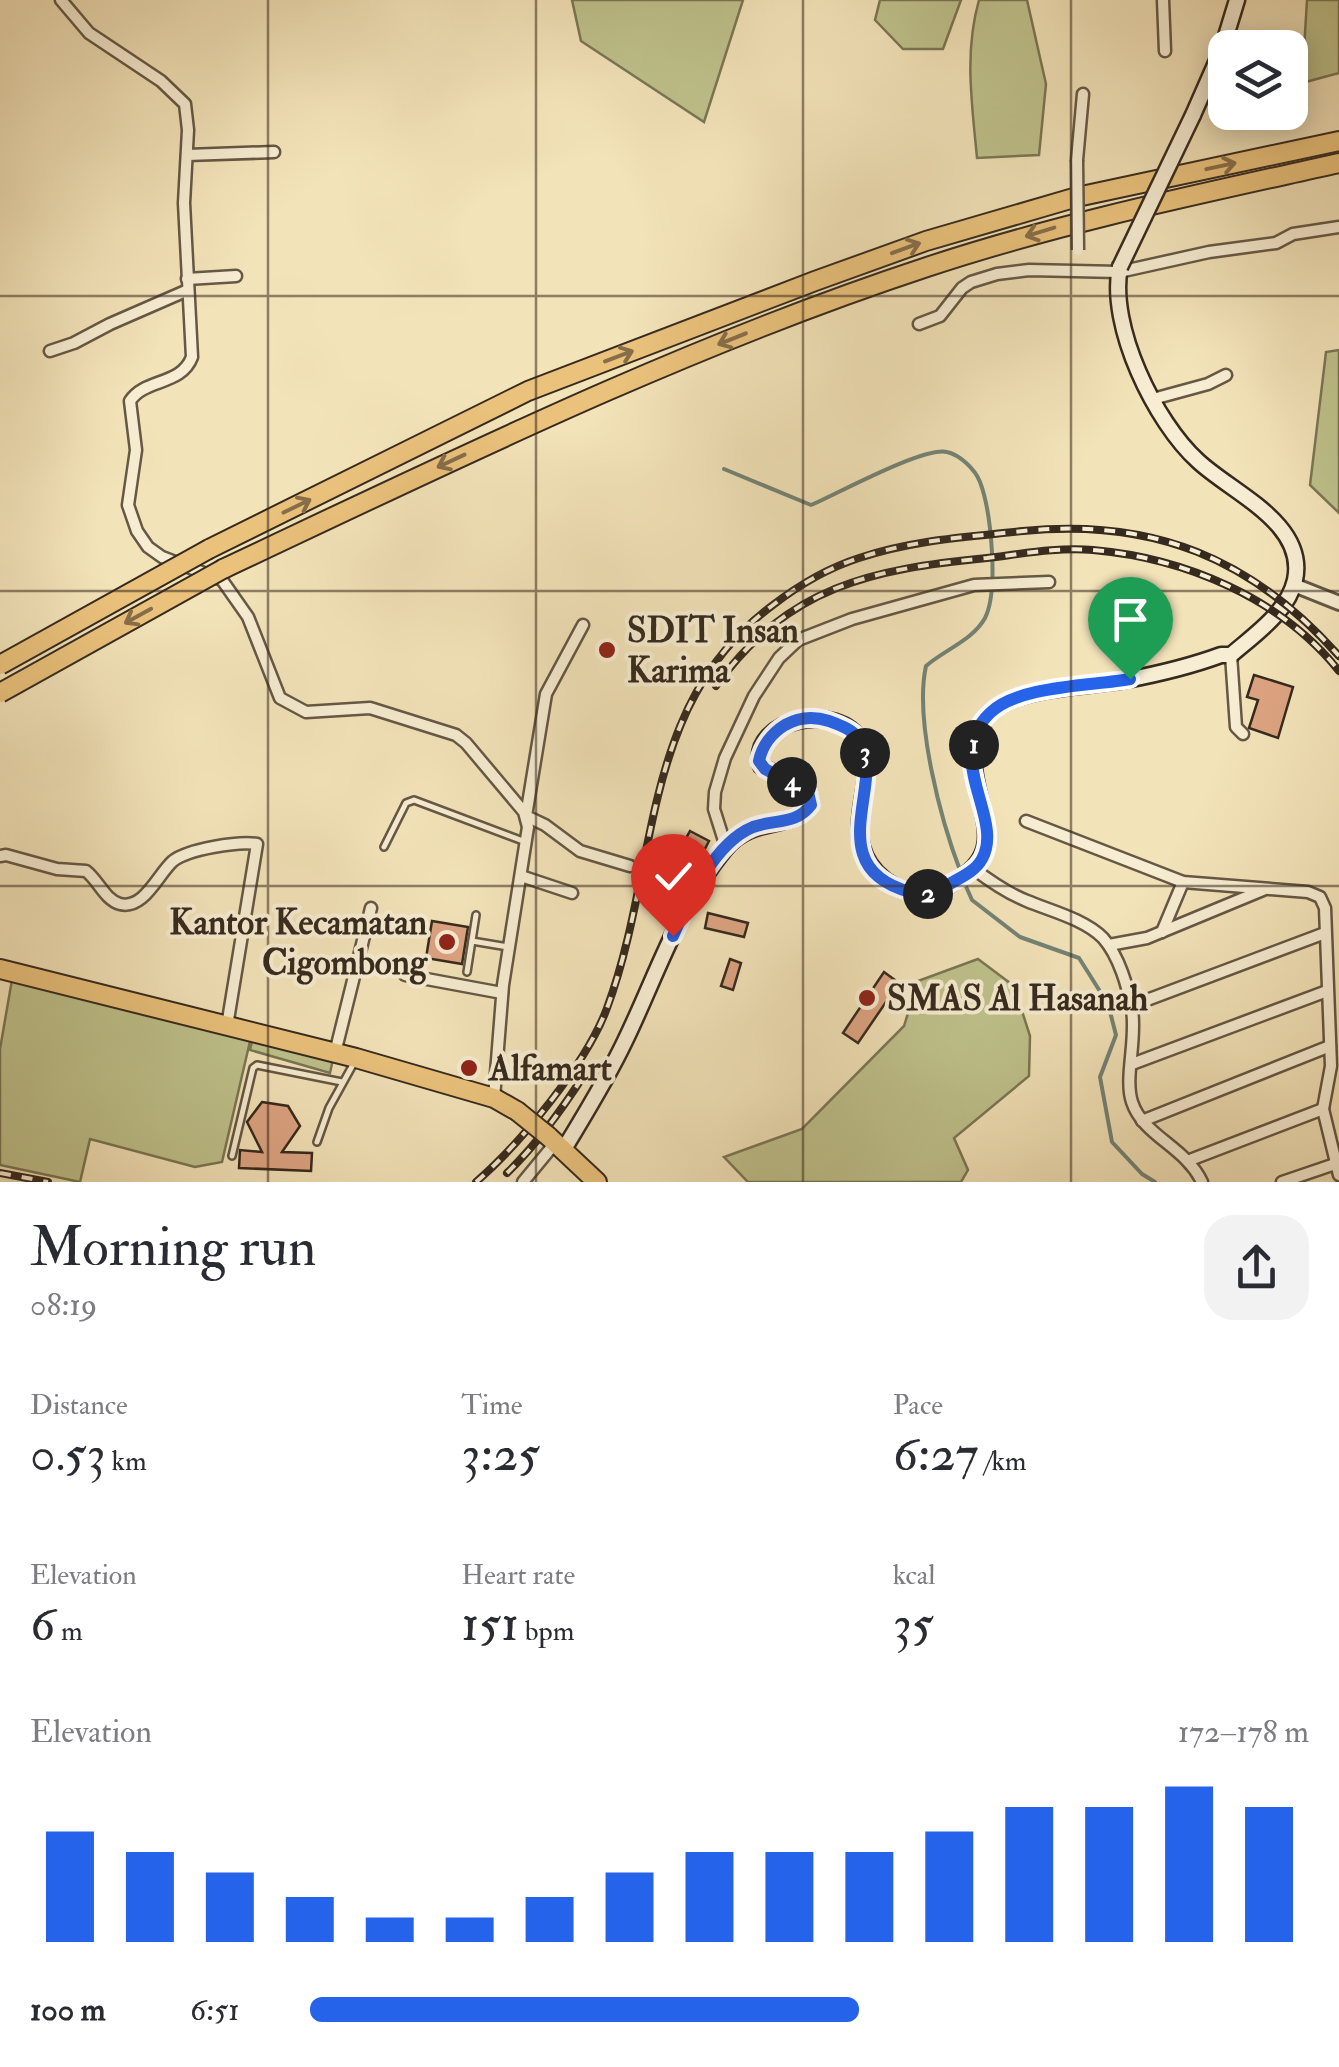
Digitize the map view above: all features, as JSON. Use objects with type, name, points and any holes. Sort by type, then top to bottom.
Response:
[{"type":"highway","points":[[0,665],[209,549],[528,391],[926,241],[1077,198],[1339,141]]},
{"type":"highway","points":[[0,693],[223,569],[539,420],[823,303],[1082,220],[1339,163]]},
{"type":"highway","points":[[0,969],[356,1058],[494,1098],[556,1142],[597,1182]]},
{"type":"main road","points":[[556,1142],[624,1045],[685,910],[726,848],[755,826],[792,820],[808,810],[812,801],[808,792],[765,769],[759,757],[778,730],[797,720],[818,718],[852,732],[864,748],[866,770],[860,831],[868,862],[884,880],[901,889],[924,894],[939,890],[982,860],[987,842],[972,757],[977,735],[993,710],[1029,694],[1130,679],[1222,654],[1232,655],[1260,632],[1294,585],[1297,567],[1287,536],[1199,462],[1180,442],[1153,399],[1126,333],[1119,304],[1120,270],[1222,50],[1237,0]]},
{"type":"street","points":[[61,0],[89,33],[182,98],[188,117],[184,192],[192,350],[190,364],[173,378],[137,392],[130,401],[136,450],[128,505],[140,538],[162,557],[222,580],[248,617],[275,690],[283,701],[306,712],[375,710],[456,735],[526,816],[546,825],[580,851],[630,866]]},
{"type":"street","points":[[1163,0],[1164,51]]},
{"type":"street","points":[[1079,274],[1077,160],[1083,94]]},
{"type":"street","points":[[187,155],[274,152]]},
{"type":"street","points":[[919,324],[940,316],[971,282],[1030,270],[1079,274],[1120,270],[1339,228]]},
{"type":"street","points":[[50,351],[74,344],[187,285],[236,276]]},
{"type":"street","points":[[1153,399],[1226,375]]},
{"type":"street","points":[[726,848],[714,809],[714,792],[754,696],[779,658],[798,640],[974,586],[1049,582]]},
{"type":"street","points":[[1294,585],[1339,604]]},
{"type":"street","points":[[494,1098],[502,992],[546,694],[584,625]]},
{"type":"street","points":[[1232,655],[1236,727],[1243,734]]},
{"type":"street","points":[[1026,821],[1183,882],[1308,892],[1320,898],[1325,908],[1331,1066],[1323,1108],[1337,1170],[1282,1182]]},
{"type":"street","points":[[0,856],[57,870],[86,872],[112,900],[131,904],[145,895],[178,858],[197,850],[256,844],[227,1026]]},
{"type":"street","points":[[970,872],[1093,930],[1109,946],[1131,1006],[1135,1036],[1130,1092],[1142,1121],[1190,1160],[1202,1182]]},
{"type":"street","points":[[521,876],[572,893]]},
{"type":"street","points":[[1162,932],[1183,882]]},
{"type":"street","points":[[1109,946],[1162,932],[1265,889]]},
{"type":"street","points":[[335,1053],[371,908]]},
{"type":"street","points":[[1131,1006],[1325,934]]},
{"type":"street","points":[[405,974],[502,992]]},
{"type":"street","points":[[1132,1064],[1328,991]]},
{"type":"street","points":[[1142,1121],[1330,1046]]},
{"type":"street","points":[[1190,1160],[1323,1108]]},
{"type":"street","points":[[523,1182],[556,1142]]},
{"type":"lane","points":[[384,847],[406,803],[414,800],[526,842]]},
{"type":"lane","points":[[467,972],[476,915]]},
{"type":"lane","points":[[472,941],[508,946]]},
{"type":"lane","points":[[317,1142],[356,1058]]},
{"type":"lane","points":[[232,1156],[257,1064],[342,1082]]},
{"type":"green space","points":[[572,0],[743,0],[704,122],[581,41]]},
{"type":"green space","points":[[880,0],[961,0],[943,49],[903,49],[875,20]]},
{"type":"green space","points":[[979,0],[1027,0],[1046,84],[1039,155],[977,158],[970,59]]},
{"type":"green space","points":[[1307,0],[1339,0],[1339,73],[1308,81]]},
{"type":"green space","points":[[1339,350],[1339,513],[1310,485],[1326,352]]},
{"type":"green space","points":[[978,959],[1014,986],[1030,1036],[1029,1076],[954,1138],[968,1170],[961,1182],[748,1182],[724,1157],[802,1129],[904,1026],[918,981]]},
{"type":"green space","points":[[13,974],[251,1037],[222,1162],[195,1167],[90,1139],[80,1182],[0,1165],[0,1049]]},
{"type":"green space","points":[[253,1037],[333,1059],[330,1073],[250,1050]]},
{"type":"building","points":[[1254,675],[1293,687],[1278,738],[1249,728],[1258,700],[1247,697]]},
{"type":"building","points":[[690,831],[709,841],[698,862],[679,851]]},
{"type":"building","points":[[662,882],[675,888],[663,911],[650,904]]},
{"type":"building","points":[[708,913],[748,923],[744,937],[705,928]]},
{"type":"building","name":"Kantor Kecamatan Cigombong","points":[[432,921],[468,927],[462,964],[426,958]]},
{"type":"building","points":[[730,959],[741,963],[733,990],[721,986]]},
{"type":"building","points":[[884,972],[899,983],[858,1043],[843,1033]]},
{"type":"building","points":[[262,1102],[288,1106],[300,1126],[282,1152],[312,1153],[311,1171],[239,1168],[240,1150],[262,1152],[247,1122]]},
{"type":"waterway","points":[[724,469],[811,505],[901,463],[936,452],[957,456],[978,477],[990,530],[989,605],[973,633],[926,666],[923,688],[932,770],[961,873]]},
{"type":"waterway","points":[[964,882],[972,900],[1020,937],[1079,958],[1108,1004],[1116,1035],[1100,1077],[1112,1142],[1155,1182]]},
{"type":"railway","points":[[476,1182],[550,1101],[584,1053],[607,1008],[624,954],[659,791],[675,739],[698,690],[729,645],[803,584],[859,558],[919,543],[1023,531],[1115,531],[1157,539],[1235,570],[1271,593],[1339,656]]},
{"type":"railway","points":[[716,686],[773,625],[803,604],[835,589],[906,569],[1066,549],[1162,562],[1229,586],[1289,622],[1339,671]]},
{"type":"railway","points":[[507,1173],[548,1127],[584,1075]]},
{"type":"railway","points":[[0,1173],[48,1182]]},
{"type":"place","name":"SDIT Insan Karima","points":[[607,650]]},
{"type":"place","name":"Kantor Kecamatan Cigombong","points":[[447,942]]},
{"type":"place","name":"SMAS Al Hasanah","points":[[867,998]]},
{"type":"place","name":"Alfamart","points":[[469,1068]]},
{"type":"route","points":[[673,936],[710,869],[733,840],[755,826],[797,818],[811,805],[808,792],[765,769],[759,761],[769,739],[785,725],[802,718],[818,718],[859,738],[866,770],[860,810],[865,856],[879,876],[892,885],[910,892],[932,893],[974,869],[985,851],[985,823],[974,784],[972,757],[987,716],[1001,705],[1029,694],[1130,679]]}]
